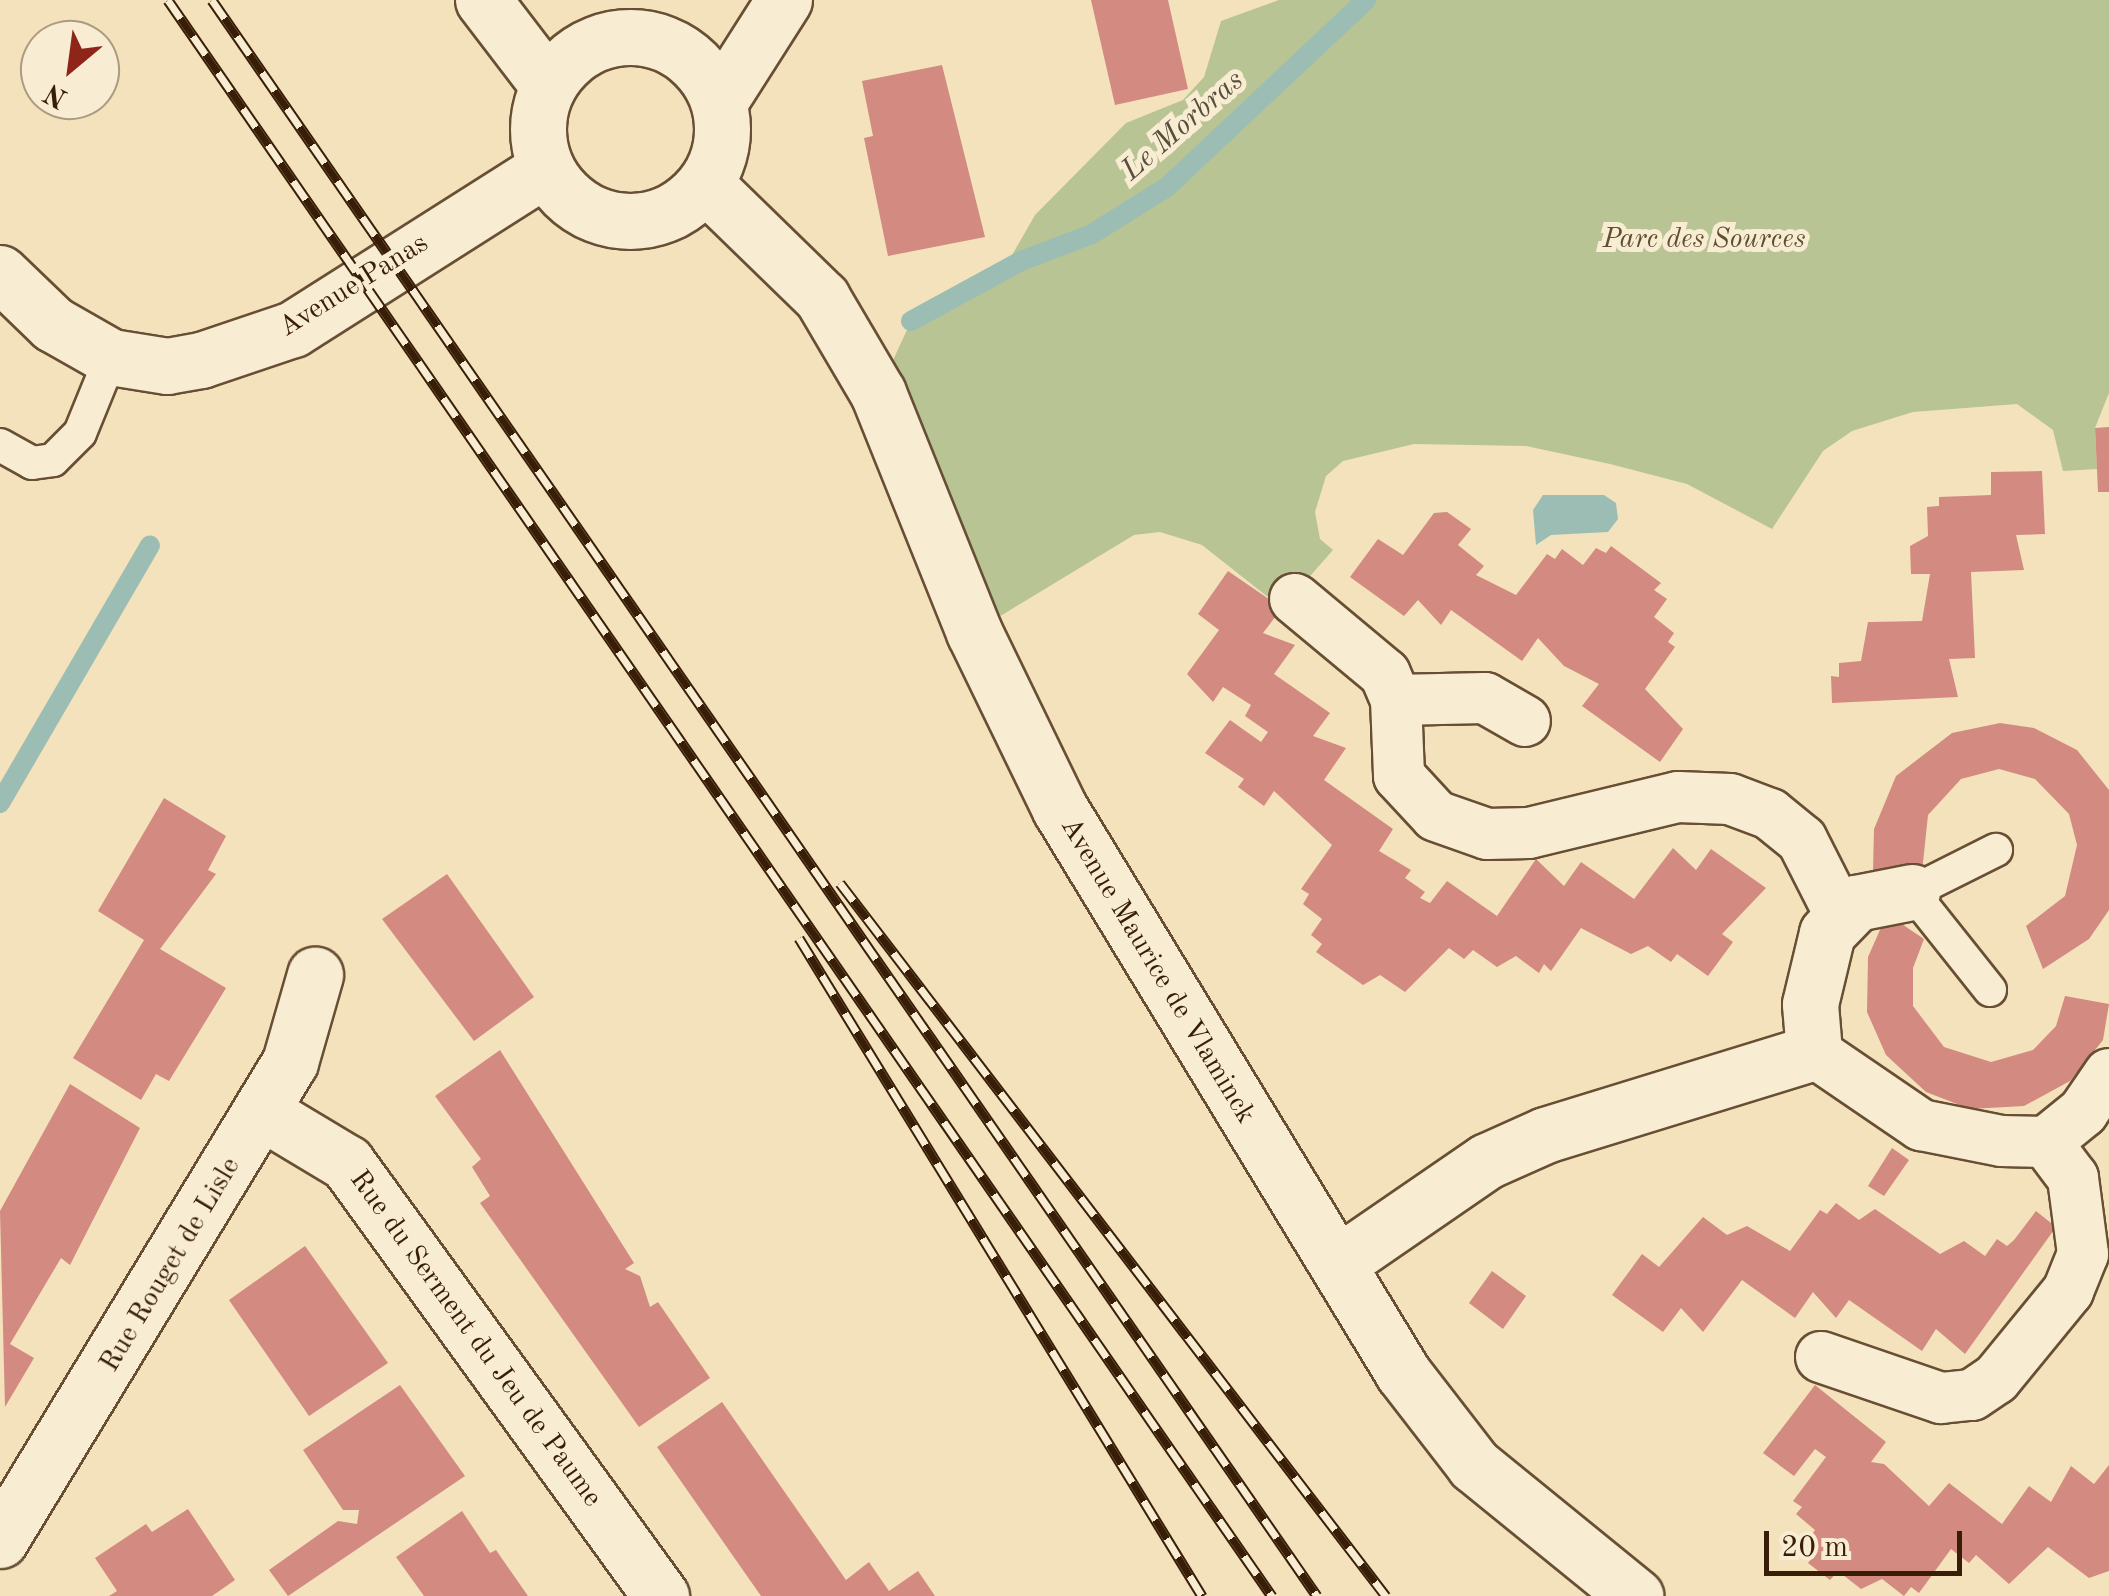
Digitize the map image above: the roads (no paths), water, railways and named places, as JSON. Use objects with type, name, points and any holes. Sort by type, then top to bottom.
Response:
[{"type":"street","points":[[483,0],[548,85]]},
{"type":"street","points":[[630,36],[680,51],[719,102],[724,137],[706,185],[682,207],[626,222],[594,215],[544,170],[537,128],[548,85],[568,60],[630,36],[676,0]]},
{"type":"street","points":[[719,102],[784,0]]},
{"type":"street","name":"Avenue Panas","points":[[0,273],[53,324],[111,356],[167,366],[254,346],[544,170]]},
{"type":"street","name":"Avenue Maurice de Vlaminck","points":[[706,185],[822,298],[878,393],[974,632],[1060,809],[1403,1373],[1474,1465],[1635,1596]]},
{"type":"street","points":[[1295,600],[1374,662],[1396,700],[1399,776],[1436,816],[1509,834],[1678,797],[1741,802],[1802,840],[1840,915]]},
{"type":"street","points":[[1396,700],[1485,698],[1525,721]]},
{"type":"street","points":[[1814,1052],[1813,979],[1840,915],[1856,902],[1912,892]]},
{"type":"street","name":"Rue Rouget de Lisle","points":[[0,1540],[290,1062],[314,976]]},
{"type":"street","points":[[1337,1264],[1488,1161],[1545,1135],[1814,1052]]},
{"type":"street","points":[[1814,1052],[1921,1126],[2046,1142],[2073,1178],[2083,1254],[2068,1291],[1996,1379],[1972,1395],[1941,1398],[1821,1357]]},
{"type":"street","points":[[2046,1142],[2083,1112],[2109,1074]]},
{"type":"street","name":"Rue du Serment du Jeu de Paume","points":[[262,1112],[347,1163],[660,1596]]},
{"type":"lane","points":[[0,445],[32,463],[53,460],[80,434],[111,356]]},
{"type":"lane","points":[[1990,990],[1912,892],[1996,850]]},
{"type":"water","points":[[1543,495],[1604,495],[1616,503],[1618,519],[1608,532],[1551,535],[1536,545],[1533,510]]},
{"type":"waterway","name":"Le Morbras","points":[[911,321],[1021,261],[1092,234],[1167,187],[1366,0]]},
{"type":"waterway","name":"Le Morbras","points":[[0,803],[150,545]]},
{"type":"railway","points":[[168,0],[1272,1596]]},
{"type":"railway","points":[[212,0],[1317,1596]]},
{"type":"railway","points":[[840,883],[1386,1596]]},
{"type":"railway","points":[[799,938],[1202,1596]]},
{"type":"park label","name":"Parc des Sources","points":[[1704,240]]}]
